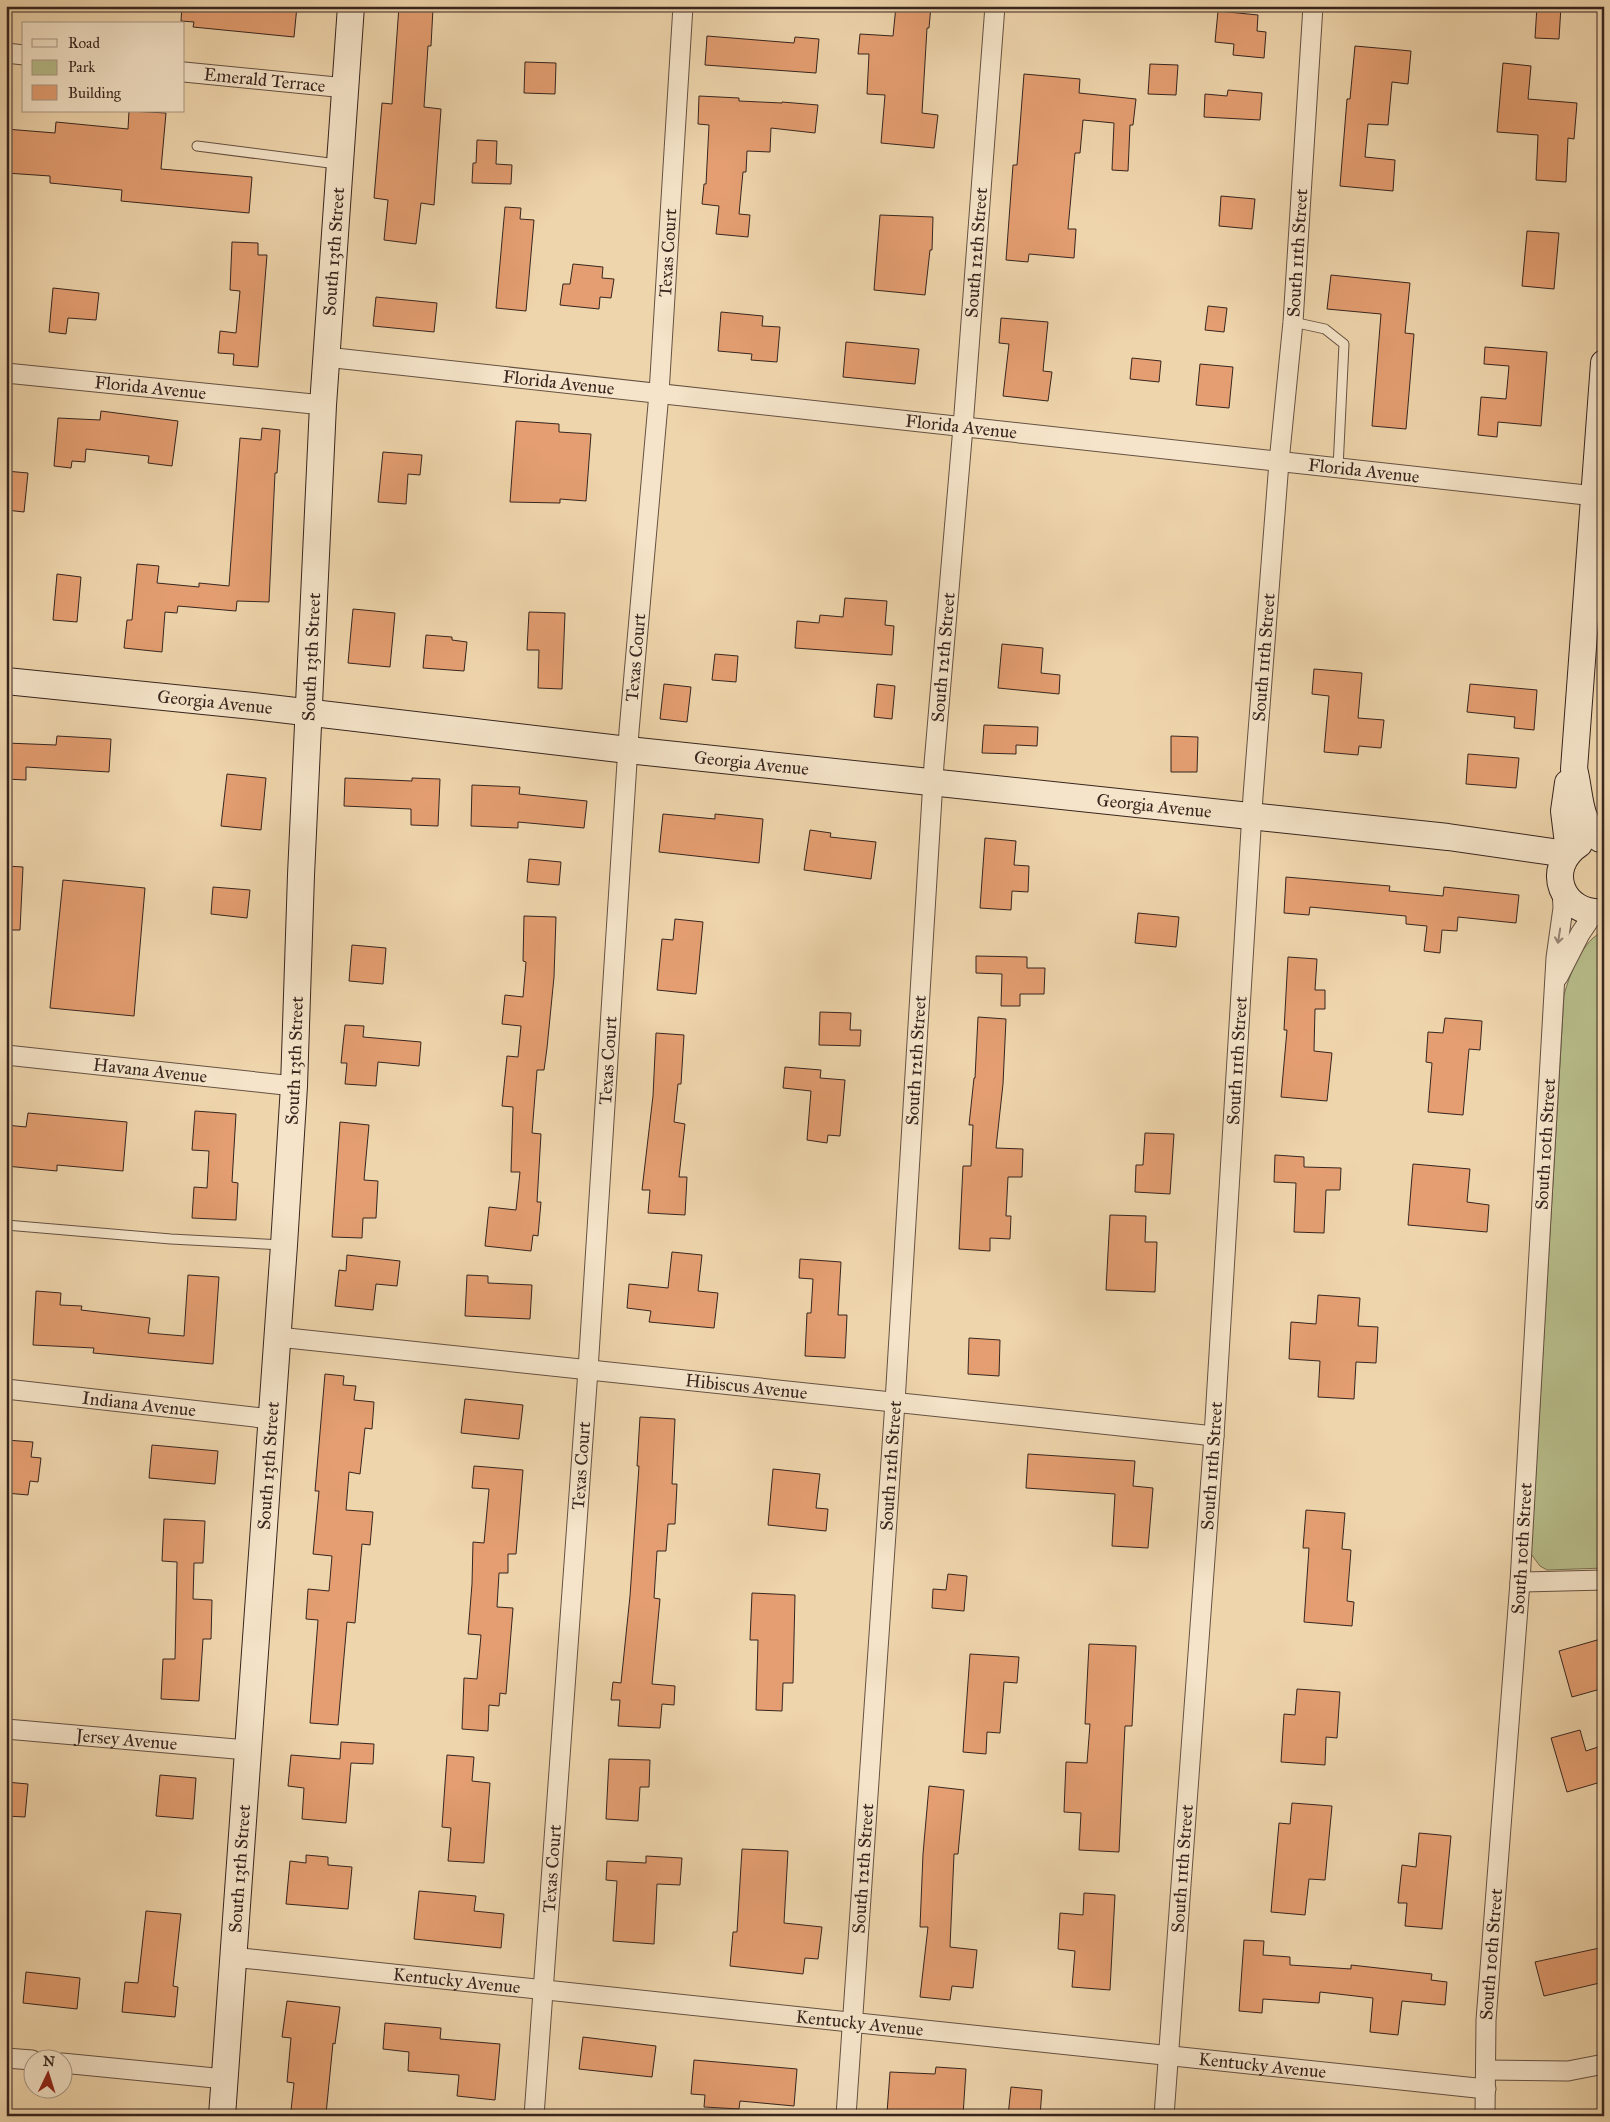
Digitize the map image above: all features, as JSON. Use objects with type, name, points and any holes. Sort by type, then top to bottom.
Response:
[{"type":"street","name":"South 13th Street","points":[[222,2116],[278,1337],[294,1086],[308,713],[323,405],[351,6]]},
{"type":"street","name":"Texas Court","points":[[534,2116],[588,1370],[628,750],[659,393],[683,6]]},
{"type":"street","name":"South 12th Street","points":[[846,2116],[854,2023],[895,1402],[933,782],[963,427],[995,6]]},
{"type":"street","name":"South 11th Street","points":[[1164,2116],[1214,1436],[1252,815],[1279,462],[1293,322],[1313,6]]},
{"type":"street","points":[[6,54],[22,55]]},
{"type":"street","name":"Emerald Terrace","points":[[185,72],[346,88]]},
{"type":"street","name":"Florida Avenue","points":[[326,357],[1595,496]]},
{"type":"street","name":"South 10th Street","points":[[1602,840],[1591,832],[1585,822],[1574,769],[1604,363]]},
{"type":"street","name":"Florida Avenue","points":[[6,373],[323,405]]},
{"type":"street","name":"Georgia Avenue","points":[[6,681],[628,750],[1448,837],[1530,848],[1564,868]]},
{"type":"street","name":"South 10th Street","points":[[1485,2116],[1487,2070],[1486,2020],[1520,1582],[1556,958],[1563,908],[1564,811],[1566,788],[1574,769]]},
{"type":"street","points":[[1599,913],[1575,906],[1567,899],[1564,868],[1583,842],[1602,840]]},
{"type":"street","name":"South 10th Street","points":[[1556,982],[1580,934],[1599,913]]},
{"type":"street","name":"Havana Avenue","points":[[6,1055],[294,1086]]},
{"type":"street","name":"Hibiscus Avenue","points":[[278,1337],[1214,1436]]},
{"type":"street","name":"Indiana Avenue","points":[[6,1389],[271,1419]]},
{"type":"street","points":[[1520,1582],[1604,1580]]},
{"type":"street","name":"Jersey Avenue","points":[[6,1729],[247,1750]]},
{"type":"street","name":"Kentucky Avenue","points":[[232,1957],[1486,2089]]},
{"type":"street","points":[[6,2058],[22,2059]]},
{"type":"street","points":[[72,2064],[225,2079]]},
{"type":"street","points":[[1487,2070],[1568,2071],[1604,2064]]},
{"type":"lane","points":[[197,146],[340,164]]},
{"type":"lane","points":[[1293,322],[1325,329],[1344,344],[1338,468]]},
{"type":"lane","points":[[6,1225],[284,1245]]},
{"type":"green space","points":[[1604,932],[1604,1568],[1547,1570],[1540,1566],[1531,1554],[1564,995],[1573,968],[1583,949],[1596,935]]},
{"type":"building","points":[[182,6],[297,6],[294,37],[193,27],[194,22],[181,21]]},
{"type":"building","points":[[399,6],[433,8],[431,46],[428,46],[424,107],[441,109],[434,205],[421,203],[416,244],[384,240],[388,200],[374,198],[382,103],[392,104]]},
{"type":"building","points":[[896,6],[931,6],[929,28],[927,28],[922,113],[938,115],[934,148],[881,143],[885,95],[867,94],[869,54],[858,54],[860,34],[893,36]]},
{"type":"building","points":[[1537,6],[1561,6],[1559,39],[1535,38]]},
{"type":"building","points":[[1218,11],[1258,15],[1257,31],[1266,32],[1264,58],[1233,55],[1234,44],[1215,42]]},
{"type":"building","points":[[707,36],[794,43],[795,37],[819,39],[816,73],[705,65]]},
{"type":"building","points":[[1355,46],[1411,51],[1408,84],[1392,82],[1388,125],[1368,124],[1365,157],[1395,160],[1393,191],[1340,186],[1347,99],[1350,99]]},
{"type":"building","points":[[525,62],[556,63],[555,94],[524,93]]},
{"type":"building","points":[[1503,63],[1531,66],[1528,99],[1577,103],[1574,139],[1568,138],[1566,182],[1536,180],[1538,135],[1497,132]]},
{"type":"building","points":[[1150,64],[1178,65],[1176,95],[1148,94]]},
{"type":"building","points":[[1024,74],[1080,79],[1079,93],[1136,99],[1133,125],[1130,125],[1128,171],[1112,170],[1114,123],[1083,120],[1080,153],[1075,153],[1068,229],[1076,229],[1074,258],[1029,254],[1028,262],[1006,260],[1013,165],[1017,165]]},
{"type":"building","points":[[1228,90],[1262,93],[1260,120],[1204,117],[1205,94],[1227,96]]},
{"type":"building","points":[[699,96],[739,98],[739,101],[818,105],[815,133],[771,128],[770,152],[747,151],[746,172],[743,172],[739,214],[750,215],[748,237],[716,234],[719,206],[702,204],[704,184],[706,184],[709,125],[698,124]]},
{"type":"building","points":[[129,112],[166,113],[161,169],[252,177],[249,213],[121,201],[122,190],[50,183],[50,176],[6,173],[6,129],[55,133],[56,122],[128,129]]},
{"type":"building","points":[[477,140],[497,141],[496,164],[512,165],[511,184],[472,183],[473,163],[476,163]]},
{"type":"building","points":[[1221,196],[1255,199],[1252,229],[1219,226]]},
{"type":"building","points":[[505,207],[521,208],[520,219],[534,220],[526,311],[496,308]]},
{"type":"building","points":[[880,215],[933,217],[932,250],[930,250],[925,295],[874,290]]},
{"type":"building","points":[[1527,231],[1559,233],[1554,289],[1522,286]]},
{"type":"building","points":[[232,242],[258,243],[258,255],[267,255],[258,367],[233,365],[234,354],[218,353],[220,331],[236,333],[240,291],[230,290]]},
{"type":"building","points":[[573,264],[603,267],[602,278],[614,279],[611,298],[600,297],[599,309],[560,305],[563,284],[570,284]]},
{"type":"building","points":[[1331,275],[1410,283],[1405,333],[1414,334],[1406,429],[1372,426],[1381,314],[1327,309]]},
{"type":"building","points":[[53,288],[99,293],[96,320],[68,318],[66,334],[49,332]]},
{"type":"building","points":[[376,297],[437,303],[434,332],[373,326]]},
{"type":"building","points":[[1208,306],[1227,308],[1224,332],[1205,330]]},
{"type":"building","points":[[721,312],[763,316],[762,326],[780,327],[777,362],[751,360],[752,354],[718,351]]},
{"type":"building","points":[[1001,318],[1048,322],[1043,371],[1052,372],[1048,401],[1003,396],[1009,344],[999,343]]},
{"type":"building","points":[[846,342],[919,349],[915,384],[843,377]]},
{"type":"building","points":[[1485,347],[1547,352],[1541,426],[1498,422],[1497,437],[1478,435],[1481,397],[1506,399],[1509,366],[1484,364]]},
{"type":"building","points":[[1132,358],[1161,361],[1159,382],[1130,379]]},
{"type":"building","points":[[1200,364],[1233,367],[1229,408],[1196,405]]},
{"type":"building","points":[[101,411],[178,421],[172,466],[148,463],[149,456],[86,449],[85,462],[72,461],[71,468],[54,466],[58,418],[100,420]]},
{"type":"building","points":[[516,421],[559,424],[559,432],[591,434],[586,501],[560,499],[560,503],[510,502]]},
{"type":"building","points":[[262,428],[280,430],[277,473],[275,473],[269,602],[237,601],[236,611],[178,606],[177,613],[165,612],[162,652],[124,648],[127,620],[132,620],[137,564],[159,566],[157,583],[199,587],[199,583],[229,586],[240,438],[261,440]]},
{"type":"building","points":[[383,452],[422,455],[420,475],[408,474],[406,504],[378,502]]},
{"type":"building","points":[[6,471],[28,473],[24,512],[6,510]]},
{"type":"building","points":[[57,574],[81,577],[77,622],[53,620]]},
{"type":"building","points":[[845,598],[887,601],[885,625],[894,626],[892,655],[795,648],[797,621],[819,623],[820,615],[843,617]]},
{"type":"building","points":[[353,609],[395,613],[390,667],[348,663]]},
{"type":"building","points":[[529,612],[565,613],[562,689],[538,688],[539,650],[527,650]]},
{"type":"building","points":[[426,635],[452,637],[452,640],[467,642],[464,671],[423,668]]},
{"type":"building","points":[[1002,644],[1043,648],[1041,673],[1060,675],[1059,694],[998,688]]},
{"type":"building","points":[[715,654],[738,656],[736,682],[712,680]]},
{"type":"building","points":[[1314,669],[1362,673],[1358,718],[1384,720],[1381,748],[1359,746],[1358,755],[1324,752],[1329,696],[1312,694]]},
{"type":"building","points":[[664,684],[691,687],[687,722],[660,719]]},
{"type":"building","points":[[877,684],[895,686],[892,719],[874,717]]},
{"type":"building","points":[[1470,684],[1537,690],[1534,730],[1514,728],[1515,717],[1467,712]]},
{"type":"building","points":[[984,725],[1038,727],[1037,746],[1016,745],[1016,754],[982,753]]},
{"type":"building","points":[[57,736],[111,739],[109,772],[26,767],[26,780],[6,779],[6,743],[56,745]]},
{"type":"building","points":[[1171,736],[1198,737],[1197,772],[1171,772]]},
{"type":"building","points":[[1468,754],[1519,758],[1516,788],[1466,784]]},
{"type":"building","points":[[227,774],[266,778],[261,830],[221,826]]},
{"type":"building","points":[[345,778],[412,781],[412,778],[440,779],[438,826],[411,825],[411,809],[344,806]]},
{"type":"building","points":[[472,785],[520,787],[519,794],[587,801],[584,828],[518,822],[518,828],[471,826]]},
{"type":"building","points":[[663,814],[715,819],[715,814],[763,819],[759,863],[659,852]]},
{"type":"building","points":[[810,830],[831,833],[830,837],[876,842],[871,879],[804,870]]},
{"type":"building","points":[[985,838],[1016,841],[1014,865],[1029,866],[1028,892],[1012,891],[1011,910],[980,908]]},
{"type":"building","points":[[529,859],[561,862],[559,885],[527,882]]},
{"type":"building","points":[[6,866],[23,867],[20,930],[6,930]]},
{"type":"building","points":[[1286,877],[1390,886],[1389,891],[1443,896],[1444,887],[1519,895],[1516,923],[1458,917],[1457,931],[1442,930],[1440,953],[1424,951],[1427,926],[1406,924],[1406,916],[1310,907],[1309,915],[1284,913]]},
{"type":"building","points":[[63,880],[145,888],[134,1016],[50,1008]]},
{"type":"building","points":[[213,887],[250,890],[247,918],[211,914]]},
{"type":"building","points":[[1138,913],[1179,917],[1176,947],[1135,943]]},
{"type":"building","points":[[524,916],[556,917],[554,977],[547,1048],[544,1070],[537,1070],[532,1133],[541,1134],[537,1202],[541,1202],[538,1236],[533,1235],[531,1251],[485,1246],[489,1207],[516,1210],[520,1172],[511,1172],[513,1107],[502,1106],[507,1056],[518,1057],[521,1026],[502,1024],[505,995],[523,997],[526,962],[523,961]]},
{"type":"building","points":[[675,919],[703,922],[696,994],[657,990],[662,939],[673,940]]},
{"type":"building","points":[[352,945],[386,948],[383,984],[349,981]]},
{"type":"building","points":[[976,956],[1027,957],[1027,968],[1045,968],[1044,994],[1020,994],[1020,1006],[1001,1006],[1002,974],[976,973]]},
{"type":"building","points":[[1288,957],[1317,959],[1315,990],[1325,990],[1325,1009],[1315,1009],[1314,1051],[1332,1053],[1327,1101],[1281,1097],[1287,1030],[1284,1030]]},
{"type":"building","points":[[820,1012],[851,1013],[850,1030],[861,1030],[860,1046],[819,1045]]},
{"type":"building","points":[[978,1017],[1006,1019],[1003,1084],[996,1148],[1023,1149],[1022,1177],[1008,1177],[1006,1216],[1011,1216],[1010,1239],[990,1238],[990,1251],[959,1249],[963,1166],[971,1166],[973,1125],[969,1125],[975,1078]]},
{"type":"building","points":[[1445,1018],[1482,1021],[1480,1050],[1469,1049],[1463,1115],[1428,1112],[1432,1063],[1426,1062],[1428,1032],[1443,1033]]},
{"type":"building","points":[[345,1025],[364,1026],[363,1037],[421,1042],[419,1066],[378,1062],[376,1086],[345,1084],[347,1063],[341,1063]]},
{"type":"building","points":[[656,1033],[684,1035],[681,1084],[678,1084],[674,1122],[685,1124],[679,1177],[687,1177],[685,1215],[648,1213],[650,1190],[642,1190],[653,1096]]},
{"type":"building","points":[[785,1067],[821,1070],[820,1078],[845,1080],[840,1136],[828,1135],[827,1143],[807,1140],[811,1091],[783,1088]]},
{"type":"building","points":[[195,1111],[236,1114],[232,1182],[238,1183],[236,1220],[192,1218],[194,1187],[207,1188],[209,1151],[192,1150]]},
{"type":"building","points":[[28,1113],[127,1122],[123,1171],[57,1165],[57,1171],[6,1166],[6,1125],[26,1127]]},
{"type":"building","points":[[340,1122],[369,1125],[364,1180],[378,1181],[376,1218],[363,1218],[362,1238],[332,1237]]},
{"type":"building","points":[[1145,1133],[1174,1134],[1170,1194],[1135,1192],[1136,1165],[1143,1165]]},
{"type":"building","points":[[1275,1155],[1304,1157],[1304,1167],[1341,1168],[1340,1190],[1326,1190],[1324,1233],[1294,1232],[1296,1183],[1274,1182]]},
{"type":"building","points":[[1413,1164],[1470,1169],[1467,1202],[1489,1205],[1487,1232],[1408,1225]]},
{"type":"building","points":[[1110,1215],[1146,1216],[1145,1242],[1157,1242],[1155,1292],[1106,1290]]},
{"type":"building","points":[[672,1252],[702,1255],[698,1291],[718,1293],[714,1328],[649,1322],[651,1311],[627,1308],[629,1284],[668,1288]]},
{"type":"building","points":[[347,1255],[400,1261],[397,1286],[376,1284],[373,1310],[335,1306],[339,1270],[346,1271]]},
{"type":"building","points":[[800,1259],[841,1262],[838,1315],[847,1315],[845,1358],[805,1356],[807,1313],[811,1313],[813,1279],[799,1278]]},
{"type":"building","points":[[188,1275],[219,1277],[213,1364],[93,1353],[94,1348],[33,1345],[36,1291],[61,1293],[60,1305],[82,1306],[81,1310],[150,1318],[148,1333],[184,1336]]},
{"type":"building","points":[[467,1275],[488,1276],[488,1283],[532,1285],[530,1319],[465,1316]]},
{"type":"building","points":[[1318,1295],[1360,1298],[1358,1326],[1378,1327],[1376,1363],[1356,1362],[1354,1399],[1318,1397],[1320,1361],[1289,1359],[1291,1322],[1316,1324]]},
{"type":"building","points":[[969,1338],[1000,1340],[999,1376],[968,1374]]},
{"type":"building","points":[[325,1374],[344,1376],[343,1385],[356,1386],[354,1400],[374,1402],[372,1429],[365,1428],[360,1474],[349,1472],[346,1510],[373,1512],[370,1545],[362,1544],[355,1623],[347,1622],[338,1725],[310,1723],[318,1620],[306,1619],[308,1589],[329,1591],[332,1556],[313,1554],[319,1491],[315,1491]]},
{"type":"building","points":[[465,1399],[523,1405],[519,1439],[461,1433]]},
{"type":"building","points":[[640,1417],[675,1419],[672,1484],[677,1484],[675,1524],[668,1524],[666,1551],[657,1551],[654,1598],[660,1599],[652,1684],[675,1686],[674,1705],[662,1704],[660,1728],[618,1726],[620,1700],[611,1700],[613,1682],[621,1683],[630,1596],[639,1466],[637,1466]]},
{"type":"building","points":[[6,1440],[33,1442],[31,1457],[41,1458],[38,1482],[30,1481],[28,1495],[6,1493]]},
{"type":"building","points":[[152,1445],[218,1451],[215,1484],[149,1478]]},
{"type":"building","points":[[1028,1454],[1135,1461],[1133,1486],[1153,1488],[1148,1548],[1112,1546],[1115,1494],[1026,1488]]},
{"type":"building","points":[[474,1466],[523,1470],[516,1554],[508,1554],[508,1573],[499,1573],[497,1607],[513,1608],[506,1694],[500,1693],[499,1706],[489,1705],[488,1731],[462,1729],[464,1678],[477,1679],[481,1635],[468,1634],[473,1542],[484,1543],[489,1489],[472,1488]]},
{"type":"building","points":[[773,1469],[820,1474],[816,1508],[828,1509],[826,1531],[768,1525]]},
{"type":"building","points":[[1306,1510],[1345,1513],[1342,1549],[1351,1550],[1347,1601],[1354,1602],[1352,1626],[1304,1622],[1309,1548],[1303,1548]]},
{"type":"building","points":[[164,1519],[205,1521],[203,1563],[194,1563],[193,1599],[212,1600],[211,1639],[203,1639],[199,1701],[161,1699],[163,1659],[175,1659],[177,1562],[162,1561]]},
{"type":"building","points":[[948,1574],[967,1576],[964,1611],[932,1608],[933,1589],[946,1590]]},
{"type":"building","points":[[752,1593],[795,1595],[793,1683],[783,1683],[782,1711],[756,1710],[758,1640],[750,1640]]},
{"type":"building","points":[[1604,1638],[1604,1688],[1572,1697],[1559,1651]]},
{"type":"building","points":[[1089,1644],[1136,1646],[1132,1726],[1125,1726],[1119,1852],[1079,1850],[1081,1813],[1064,1812],[1066,1762],[1087,1763],[1090,1724],[1085,1724]]},
{"type":"building","points":[[970,1654],[1019,1657],[1017,1683],[1004,1682],[1000,1733],[987,1732],[986,1754],[963,1752]]},
{"type":"building","points":[[1297,1689],[1340,1692],[1337,1738],[1326,1737],[1325,1765],[1281,1762],[1284,1714],[1295,1715]]},
{"type":"building","points":[[1580,1730],[1586,1751],[1604,1745],[1604,1781],[1567,1792],[1551,1738]]},
{"type":"building","points":[[341,1742],[374,1744],[373,1764],[351,1763],[346,1823],[302,1819],[304,1788],[288,1786],[291,1755],[340,1759]]},
{"type":"building","points":[[447,1755],[474,1757],[472,1781],[490,1783],[484,1863],[448,1861],[451,1828],[442,1827]]},
{"type":"building","points":[[609,1759],[650,1760],[649,1787],[640,1787],[638,1821],[606,1819]]},
{"type":"building","points":[[160,1775],[196,1778],[193,1819],[156,1816]]},
{"type":"building","points":[[6,1782],[28,1784],[25,1817],[6,1816]]},
{"type":"building","points":[[929,1786],[964,1790],[958,1854],[954,1854],[950,1947],[977,1950],[973,1988],[952,1986],[950,2000],[920,1997],[928,1927],[920,1927],[923,1854]]},
{"type":"building","points":[[1292,1803],[1332,1806],[1325,1880],[1309,1879],[1305,1915],[1271,1912],[1279,1823],[1290,1824]]},
{"type":"building","points":[[1419,1833],[1451,1836],[1442,1929],[1405,1926],[1407,1903],[1398,1903],[1402,1865],[1416,1867]]},
{"type":"building","points":[[742,1849],[788,1851],[784,1923],[822,1927],[818,1959],[805,1958],[803,1974],[730,1966],[733,1932],[737,1932]]},
{"type":"building","points":[[306,1855],[328,1857],[328,1865],[352,1867],[348,1909],[286,1904],[290,1861],[306,1863]]},
{"type":"building","points":[[646,1856],[682,1858],[680,1885],[657,1884],[654,1944],[613,1941],[617,1881],[606,1880],[607,1861],[646,1863]]},
{"type":"building","points":[[419,1891],[476,1896],[474,1911],[504,1914],[501,1948],[414,1939]]},
{"type":"building","points":[[1084,1893],[1115,1895],[1110,1990],[1072,1987],[1075,1951],[1058,1949],[1060,1913],[1083,1915]]},
{"type":"building","points":[[146,1911],[181,1914],[173,1986],[178,1987],[175,2017],[122,2012],[125,1982],[138,1983]]},
{"type":"building","points":[[1244,1940],[1264,1941],[1263,1955],[1290,1957],[1290,1965],[1351,1969],[1351,1965],[1432,1974],[1431,1980],[1447,1982],[1445,2005],[1402,2001],[1398,2035],[1370,2032],[1373,1998],[1320,1992],[1319,2003],[1263,1999],[1262,2013],[1239,2011]]},
{"type":"building","points":[[1604,1947],[1604,1982],[1544,1996],[1535,1962]]},
{"type":"building","points":[[26,1972],[80,1978],[77,2009],[23,2003]]},
{"type":"building","points":[[287,2001],[340,2007],[335,2044],[333,2043],[326,2114],[291,2110],[294,2083],[287,2082],[291,2038],[282,2037]]},
{"type":"building","points":[[385,2023],[441,2028],[440,2039],[500,2044],[495,2100],[457,2096],[459,2075],[408,2071],[409,2052],[383,2049]]},
{"type":"building","points":[[583,2037],[656,2046],[652,2077],[579,2069]]},
{"type":"building","points":[[694,2060],[797,2069],[794,2106],[740,2101],[739,2109],[704,2107],[705,2095],[691,2094]]},
{"type":"building","points":[[936,2067],[966,2069],[963,2116],[887,2113],[890,2072],[935,2074]]},
{"type":"building","points":[[1011,2087],[1042,2090],[1040,2116],[1008,2116]]}]
